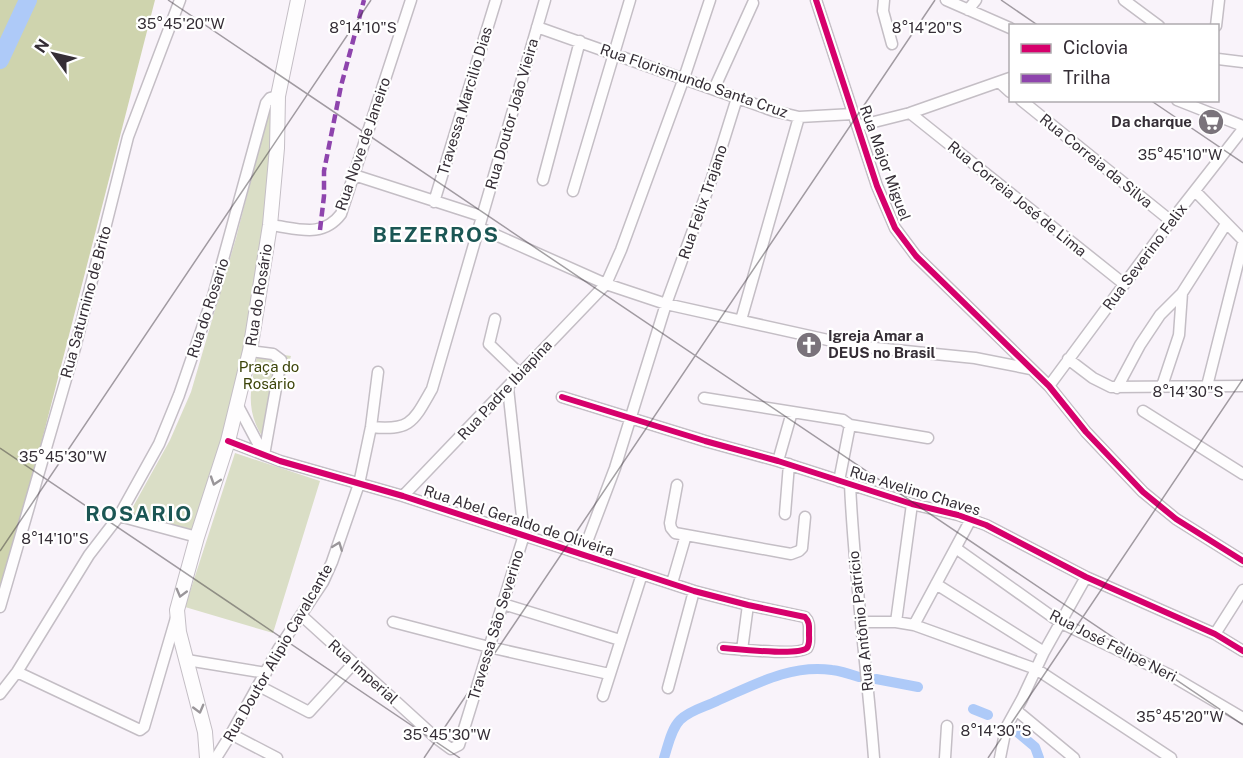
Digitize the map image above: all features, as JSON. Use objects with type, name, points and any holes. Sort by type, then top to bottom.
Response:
[{"type":"main road","name":"Rua do Rosário","points":[[176,618],[196,537],[228,441],[250,351],[270,225],[277,148],[278,96],[298,0]]},
{"type":"main road","points":[[176,618],[205,732],[207,758]]},
{"type":"street","name":"Rua Saturnino de Brito","points":[[0,607],[75,348],[128,137],[180,0]]},
{"type":"street","name":"Rua Nove de Janeiro","points":[[270,225],[320,231],[335,222],[344,207],[411,0]]},
{"type":"street","name":"Travessa Marcilio Dias","points":[[434,202],[496,0]]},
{"type":"street","name":"Rua Doutor João Vieira","points":[[371,427],[390,429],[405,425],[417,414],[432,389],[545,0]]},
{"type":"street","points":[[573,191],[630,0]]},
{"type":"street","name":"Rua Padre Ibiapina","points":[[403,496],[606,284],[621,250],[684,78],[710,0]]},
{"type":"street","name":"Rua Major Miguel","points":[[816,0],[877,186],[895,228],[916,256],[1049,386],[1086,432],[1143,492],[1176,519],[1243,561]]},
{"type":"street","points":[[884,0],[883,11],[892,44]]},
{"type":"street","points":[[946,0],[1009,27]]},
{"type":"street","points":[[968,10],[976,0]]},
{"type":"street","points":[[1124,0],[1156,24]]},
{"type":"street","points":[[1216,24],[1219,0]]},
{"type":"street","points":[[714,89],[753,3]]},
{"type":"street","name":"Rua Florismundo Santa Cruz","points":[[537,27],[737,98],[799,117],[853,114]]},
{"type":"street","points":[[543,180],[580,41]]},
{"type":"street","points":[[1219,59],[1243,62]]},
{"type":"street","points":[[858,126],[910,113],[1009,79]]},
{"type":"street","points":[[999,82],[1009,90]]},
{"type":"street","name":"Rua do Rosario","points":[[0,694],[17,672],[89,555],[119,516],[159,444],[179,395],[221,270],[266,103],[270,98],[278,96]]},
{"type":"street","name":"Rua Felix Trajano","points":[[582,555],[615,468],[666,304],[712,178],[737,98]]},
{"type":"street","name":"Rua Correia da Silva","points":[[1023,102],[1171,221]]},
{"type":"street","points":[[1186,102],[1205,106],[1243,128]]},
{"type":"street","name":"Rua Correia José de Lima","points":[[910,113],[1124,284]]},
{"type":"street","points":[[741,320],[799,117]]},
{"type":"street","name":"Rua Severino Felix","points":[[1049,386],[1243,128]]},
{"type":"street","points":[[354,175],[434,202],[606,284],[666,304],[855,346],[975,358],[1032,369]]},
{"type":"street","points":[[1195,191],[1243,242],[1207,386]]},
{"type":"street","points":[[1112,387],[1160,315],[1182,293],[1226,224]]},
{"type":"street","points":[[1162,386],[1179,335],[1182,320],[1182,293]]},
{"type":"street","points":[[495,319],[489,344],[520,374]]},
{"type":"street","points":[[250,351],[273,354],[281,360],[264,455]]},
{"type":"street","points":[[1068,359],[1112,387],[1243,386]]},
{"type":"street","name":"Rua Doutor Alipio Cavalcante","points":[[216,758],[323,582],[341,540],[359,484],[371,427],[378,372]]},
{"type":"street","points":[[508,388],[524,535]]},
{"type":"street","name":"Rua Avelino Chaves","points":[[562,397],[912,504],[971,519],[993,528],[1086,577],[1215,634],[1243,651]]},
{"type":"street","points":[[704,398],[843,420],[850,425],[928,438]]},
{"type":"street","points":[[237,404],[264,455]]},
{"type":"street","points":[[1143,411],[1243,474]]},
{"type":"street","points":[[785,514],[784,463],[797,413]]},
{"type":"street","points":[[839,481],[850,425]]},
{"type":"street","name":"Rua Abel Geraldo de Oliveira","points":[[228,441],[264,455],[403,496],[694,591],[806,617],[808,621],[809,643],[805,649],[799,651],[742,650]]},
{"type":"street","name":"Rua Antônio Patrício","points":[[850,484],[853,552],[862,622],[874,758]]},
{"type":"street","points":[[676,485],[670,528],[675,533],[791,554],[799,552],[802,548],[805,517]]},
{"type":"street","points":[[896,622],[912,504]]},
{"type":"street","points":[[119,516],[196,537]]},
{"type":"street","points":[[914,625],[957,549],[971,519]]},
{"type":"street","name":"Travessa São Severino","points":[[455,748],[462,741],[524,535]]},
{"type":"street","points":[[672,583],[686,535]]},
{"type":"street","name":"Rua José Felipe Neri","points":[[957,549],[1061,623],[1170,675],[1243,718]]},
{"type":"street","points":[[603,696],[642,574]]},
{"type":"street","points":[[1000,758],[1006,728],[1044,652],[1086,577]]},
{"type":"street","points":[[936,585],[1044,652]]},
{"type":"street","points":[[1215,634],[1243,590]]},
{"type":"street","points":[[668,688],[694,591]]},
{"type":"street","points":[[503,604],[620,640]]},
{"type":"street","points":[[723,648],[742,650],[748,605]]},
{"type":"street","name":"Rua Imperial","points":[[301,615],[446,747],[455,748]]},
{"type":"street","points":[[17,672],[140,730],[144,726],[176,618]]},
{"type":"street","points":[[393,622],[489,647],[609,674]]},
{"type":"street","points":[[862,622],[896,622],[914,625],[1036,669],[1171,758]]},
{"type":"street","points":[[186,660],[266,673]]},
{"type":"street","points":[[259,686],[309,712],[354,663]]},
{"type":"street","points":[[1016,710],[1072,757]]},
{"type":"street","points":[[945,758],[947,726]]},
{"type":"street","points":[[231,734],[277,758]]},
{"type":"green space","points":[[0,0],[20,0],[0,43]]},
{"type":"green space","points":[[29,0],[155,0],[0,604],[0,67]]},
{"type":"green space","points":[[274,104],[256,323],[193,532],[129,514],[170,440],[191,392],[236,238],[270,106]]},
{"type":"green space","name":"Praça do Rosário","points":[[258,351],[291,356],[266,442],[254,419],[251,398]]},
{"type":"green space","points":[[235,453],[320,481],[273,633],[185,607]]},
{"type":"waterway","points":[[0,60],[28,0]]},
{"type":"waterway","points":[[664,758],[674,728],[684,717],[773,677],[817,669],[839,671],[859,677]]},
{"type":"waterway","points":[[876,679],[918,687]]},
{"type":"waterway","points":[[973,709],[988,715]]},
{"type":"waterway","points":[[1016,731],[1035,747],[1039,758]]},
{"type":"marked path","points":[[320,230],[324,171],[341,86],[364,0]]},
{"type":"cycle path","points":[[816,0],[877,186],[895,228],[916,256],[1049,386],[1086,432],[1143,492],[1176,519],[1243,561]]},
{"type":"cycle path","points":[[562,397],[986,525],[1086,577],[1215,634],[1243,651]]},
{"type":"cycle path","points":[[228,441],[280,461],[403,496],[694,591],[805,617],[808,623],[809,645],[801,650],[780,652],[723,648]]},
{"type":"place","name":"Da charque","points":[[1211,122]]},
{"type":"place","name":"Igreja Amar a DEUS no Brasil","points":[[809,345]]},
{"type":"district","name":"BEZERROS","points":[[436,235]]},
{"type":"district","name":"ROSARIO","points":[[139,514]]}]
